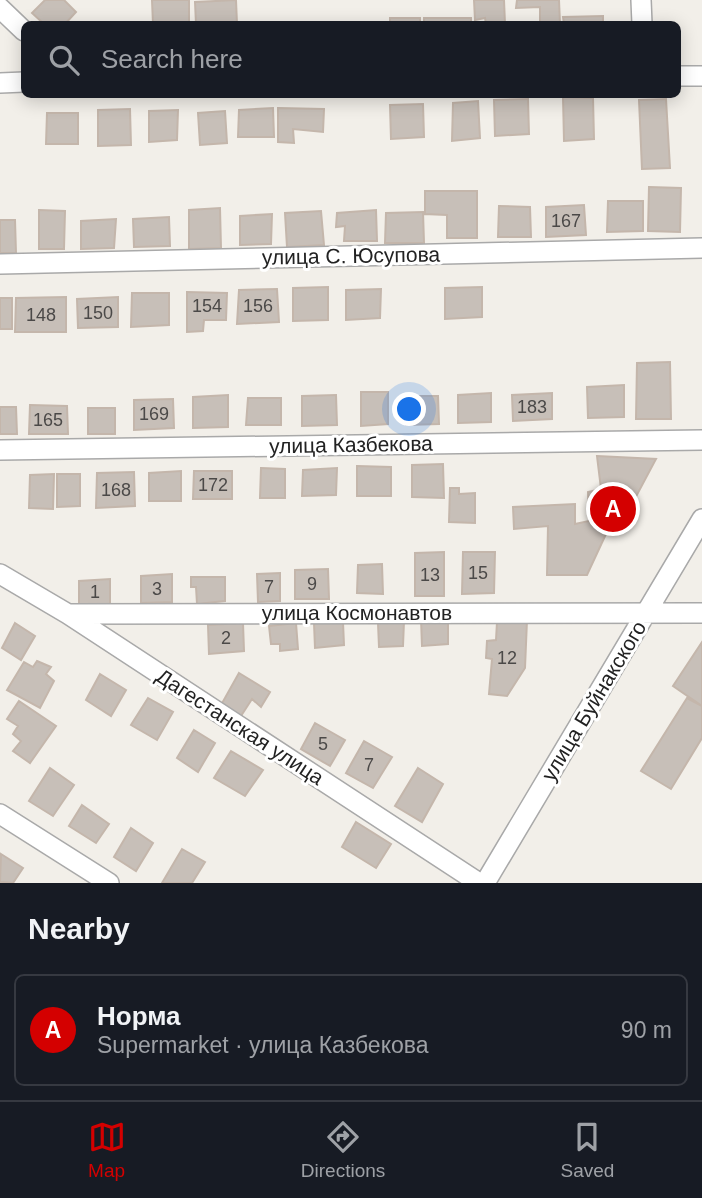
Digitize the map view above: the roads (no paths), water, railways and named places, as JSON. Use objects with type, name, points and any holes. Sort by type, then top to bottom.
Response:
[{"type":"street","points":[[641,0],[642,21]]},
{"type":"street","points":[[0,8],[21,28]]},
{"type":"street","points":[[681,76],[702,76]]},
{"type":"street","points":[[0,83],[21,82]]},
{"type":"street","name":"улица С. Юсупова","points":[[0,264],[702,248]]},
{"type":"street","name":"улица Казбекова","points":[[0,450],[702,440]]},
{"type":"street","name":"улица Буйнакского","points":[[485,883],[702,519]]},
{"type":"street","name":"Дагестанская улица","points":[[0,574],[68,614],[479,883]]},
{"type":"street","name":"улица Космонавтов","points":[[68,614],[702,613]]},
{"type":"street","points":[[0,814],[109,883]]},
{"type":"place","name":"Норма","points":[[613,509]]}]
